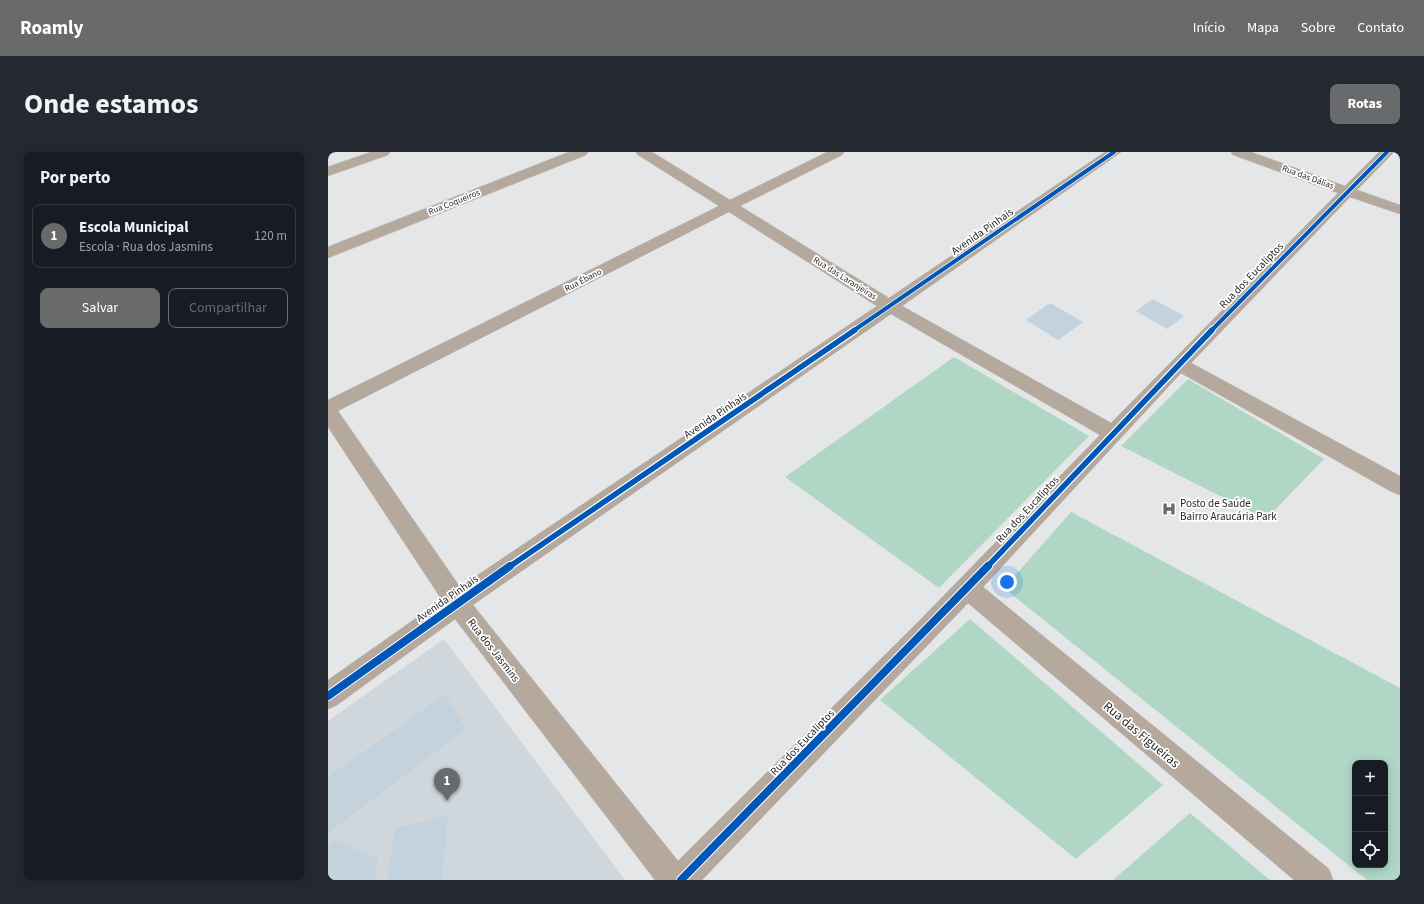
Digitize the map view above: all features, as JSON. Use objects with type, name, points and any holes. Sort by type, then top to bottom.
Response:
[{"type":"street","points":[[328,172],[383,152]]},
{"type":"street","name":"Rua Coqueiros","points":[[328,253],[581,152]]},
{"type":"street","name":"Rua das Laranjeiras","points":[[643,152],[890,307],[1113,433]]},
{"type":"street","name":"Rua Ébano","points":[[328,408],[837,152]]},
{"type":"street","name":"Avenida Pinhais","points":[[328,696],[457,603],[1114,152]]},
{"type":"street","name":"Rua das Dálias","points":[[1238,152],[1400,210]]},
{"type":"street","name":"Rua dos Eucaliptos","points":[[681,880],[967,588],[1179,364],[1347,191],[1387,152]]},
{"type":"street","points":[[1179,364],[1397,478]]},
{"type":"street","name":"Rua dos Jasmins","points":[[328,411],[457,603],[674,880]]},
{"type":"street","name":"Rua das Figueiras","points":[[967,588],[1318,880]]},
{"type":"shaded area","points":[[444,639],[625,880],[328,880],[328,721]]},
{"type":"green space","points":[[954,357],[1089,436],[939,588],[785,477]]},
{"type":"green space","points":[[1188,379],[1324,459],[1266,519],[1121,446]]},
{"type":"green space","points":[[1071,512],[1400,688],[1400,880],[1367,880],[1352,868],[1388,868],[1388,760],[1352,760],[1352,868],[1004,588]]},
{"type":"green space","points":[[970,619],[1163,785],[1076,859],[880,700]]},
{"type":"green space","points":[[1190,813],[1270,880],[1113,880]]},
{"type":"building","points":[[1153,299],[1184,316],[1167,329],[1136,311]]},
{"type":"building","points":[[1050,303],[1083,322],[1058,340],[1026,320]]},
{"type":"building","points":[[445,694],[466,729],[328,833],[328,777]]},
{"type":"building","points":[[448,816],[442,880],[387,880],[395,828]]},
{"type":"building","points":[[334,840],[378,859],[375,880],[328,880],[328,846]]},
{"type":"cycle path","points":[[328,696],[457,603],[1114,152]]},
{"type":"cycle path","points":[[681,880],[931,626],[1280,259],[1387,152]]},
{"type":"place","name":"Posto de Saúde Bairro Araucária Park","points":[[1169,509]]},
{"type":"place","name":"Escola Municipal","points":[[447,801]]}]
